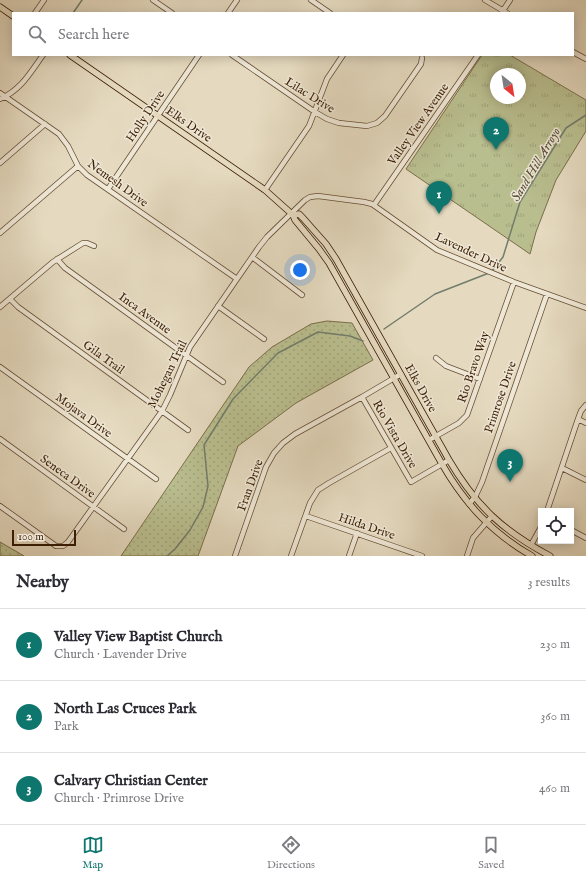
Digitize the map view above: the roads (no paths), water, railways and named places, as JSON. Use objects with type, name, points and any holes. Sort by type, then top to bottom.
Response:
[{"type":"main road","points":[[0,7],[12,15]]},
{"type":"main road","name":"Elks Drive","points":[[71,56],[265,190],[292,214],[294,220],[329,263],[456,487],[486,523],[505,539],[532,556]]},
{"type":"main road","name":"Elks Drive","points":[[292,214],[299,214],[303,218],[326,244],[336,259],[449,460],[467,488],[492,516],[510,532],[550,556]]},
{"type":"street","points":[[36,12],[44,0]]},
{"type":"street","points":[[153,0],[171,12]]},
{"type":"street","points":[[229,12],[237,0]]},
{"type":"street","points":[[311,0],[329,12]]},
{"type":"street","points":[[485,0],[504,12],[510,0]]},
{"type":"street","points":[[574,53],[586,59]]},
{"type":"street","points":[[0,98],[17,89],[42,56]]},
{"type":"street","name":"Holly Drive","points":[[108,188],[198,56]]},
{"type":"street","name":"Lilac Drive","points":[[233,56],[315,112],[332,121],[367,126],[377,123],[385,116],[420,64],[423,56]]},
{"type":"street","points":[[265,190],[302,137],[315,112],[327,79],[342,56]]},
{"type":"street","name":"Valley View Avenue","points":[[374,205],[477,56]]},
{"type":"street","name":"Nemesh Drive","points":[[0,93],[59,134],[64,140],[78,166],[87,175],[108,188],[237,279]]},
{"type":"street","points":[[0,163],[45,124]]},
{"type":"street","points":[[0,233],[78,166]]},
{"type":"street","name":"Lavender Drive","points":[[292,214],[305,200],[313,196],[364,202],[374,205],[437,250],[514,282],[586,308]]},
{"type":"street","name":"Mohegan Trail","points":[[0,506],[56,546],[63,546],[68,542],[162,411],[190,347],[218,306],[264,240],[292,214]]},
{"type":"street","points":[[0,307],[57,259],[86,242],[94,246]]},
{"type":"street","points":[[252,257],[302,295]]},
{"type":"street","name":"Inca Avenue","points":[[57,259],[65,268],[223,382]]},
{"type":"street","name":"Rio Bravo Way","points":[[429,440],[459,424],[466,417],[514,282]]},
{"type":"street","name":"Primrose Drive","points":[[469,504],[482,482],[547,294]]},
{"type":"street","name":"Gila Trail","points":[[10,299],[18,307],[188,430]]},
{"type":"street","points":[[218,306],[264,338]]},
{"type":"street","points":[[436,358],[446,366],[480,379]]},
{"type":"street","name":"Mojava Drive","points":[[0,367],[156,479]]},
{"type":"street","name":"Rio Vista Drive","points":[[401,374],[362,397],[390,448],[411,482],[449,460]]},
{"type":"street","name":"Fran Drive","points":[[235,556],[264,471],[274,453],[292,436],[362,397]]},
{"type":"street","points":[[548,508],[581,411],[586,404]]},
{"type":"street","points":[[578,420],[586,424]]},
{"type":"street","name":"Seneca Drive","points":[[0,439],[124,529]]},
{"type":"street","points":[[291,556],[312,500],[322,488],[390,448]]},
{"type":"street","points":[[562,468],[586,480]]},
{"type":"street","name":"Hilda Drive","points":[[306,516],[357,533],[408,554],[422,556]]},
{"type":"street","points":[[467,556],[473,538],[492,516]]},
{"type":"street","points":[[531,545],[538,532]]},
{"type":"street","points":[[574,532],[586,538]]},
{"type":"street","points":[[349,556],[357,533]]},
{"type":"waterway","points":[[74,12],[82,0]]},
{"type":"waterway","name":"Sand Hill Arroyo","points":[[492,271],[503,257],[520,202],[566,128],[586,115]]},
{"type":"waterway","name":"Sand Hill Arroyo","points":[[384,329],[435,294],[489,273]]},
{"type":"waterway","name":"Sand Hill Arroyo","points":[[167,556],[175,549],[190,530],[203,507],[208,486],[204,445],[233,399],[278,353],[318,332],[350,336],[363,341]]},
{"type":"place","name":"North Las Cruces Park","points":[[496,150]]},
{"type":"place","name":"Valley View Baptist Church","points":[[439,214]]},
{"type":"place","name":"Calvary Christian Center","points":[[510,482]]}]
